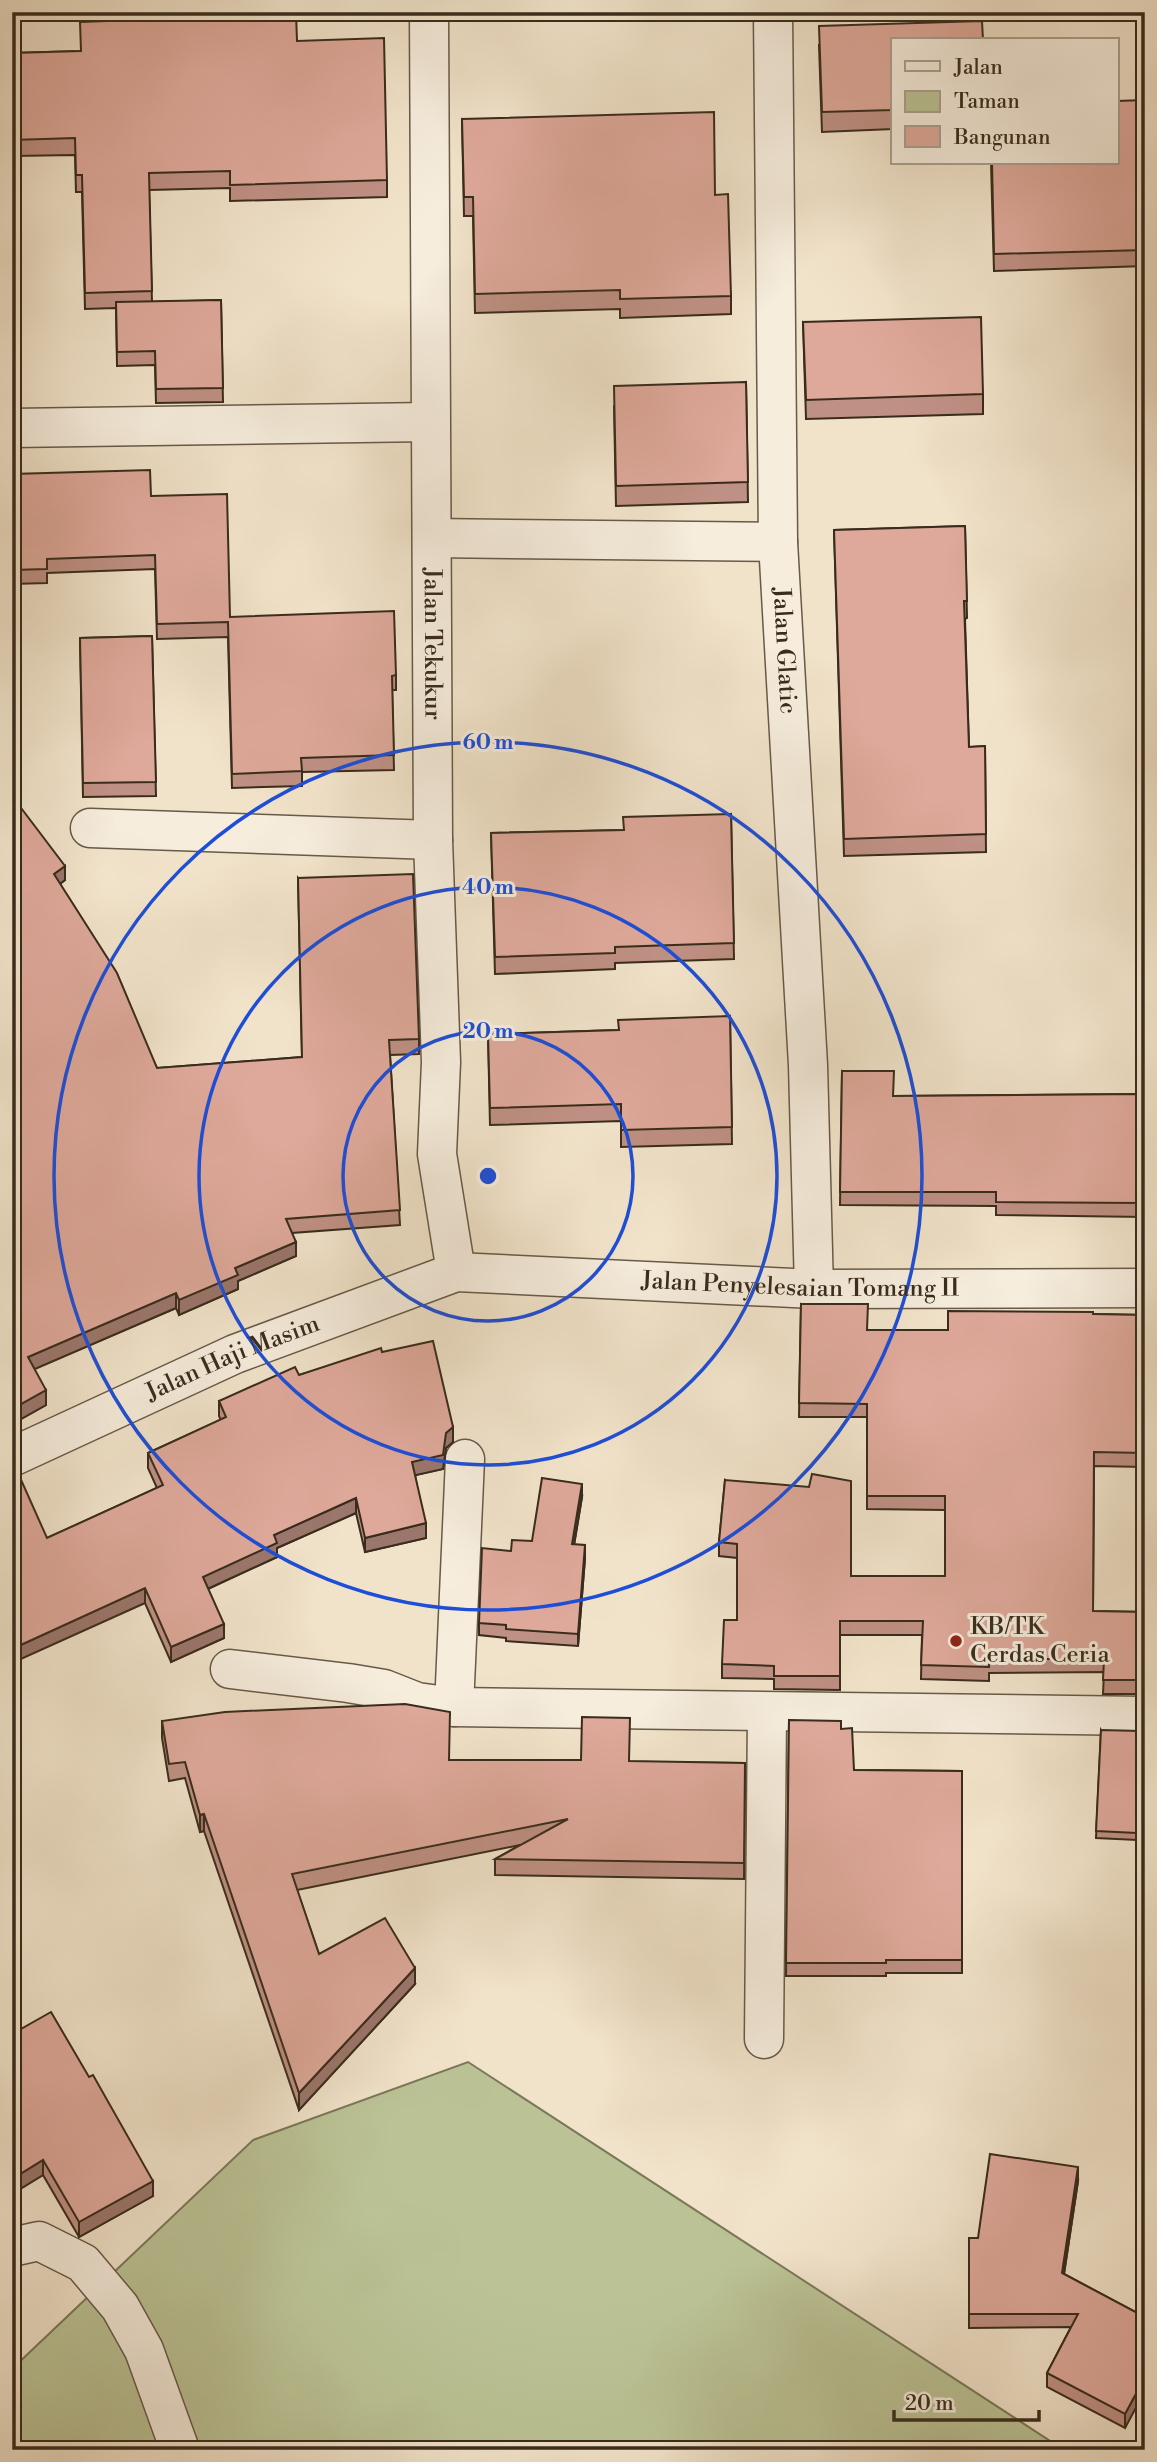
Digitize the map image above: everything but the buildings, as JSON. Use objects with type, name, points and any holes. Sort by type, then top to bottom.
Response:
[{"type":"street","name":"Jalan Tekukur","points":[[429,12],[433,840],[441,1062],[437,1154],[456,1272]]},
{"type":"street","name":"Jalan Glatic","points":[[773,12],[778,542],[808,1065],[814,1289]]},
{"type":"street","points":[[12,428],[430,422]]},
{"type":"street","points":[[432,538],[778,542]]},
{"type":"street","points":[[90,828],[433,840]]},
{"type":"street","name":"Jalan Penyelesaian Tomang II","points":[[456,1272],[814,1289],[1145,1288]]},
{"type":"street","name":"Jalan Haji Masim","points":[[12,1457],[235,1354],[456,1272]]},
{"type":"street","points":[[454,1707],[465,1459]]},
{"type":"street","points":[[230,1669],[384,1689],[417,1702],[454,1707],[1145,1716]]},
{"type":"street","points":[[764,2039],[767,1713]]},
{"type":"street","points":[[12,2247],[40,2241],[83,2263],[120,2307],[144,2350],[180,2450]]},
{"type":"green space","points":[[468,2062],[1064,2450],[12,2450],[12,2369],[253,2140]]},
{"type":"place","name":"KB/TK Cerdas Ceria","points":[[956,1641]]}]
